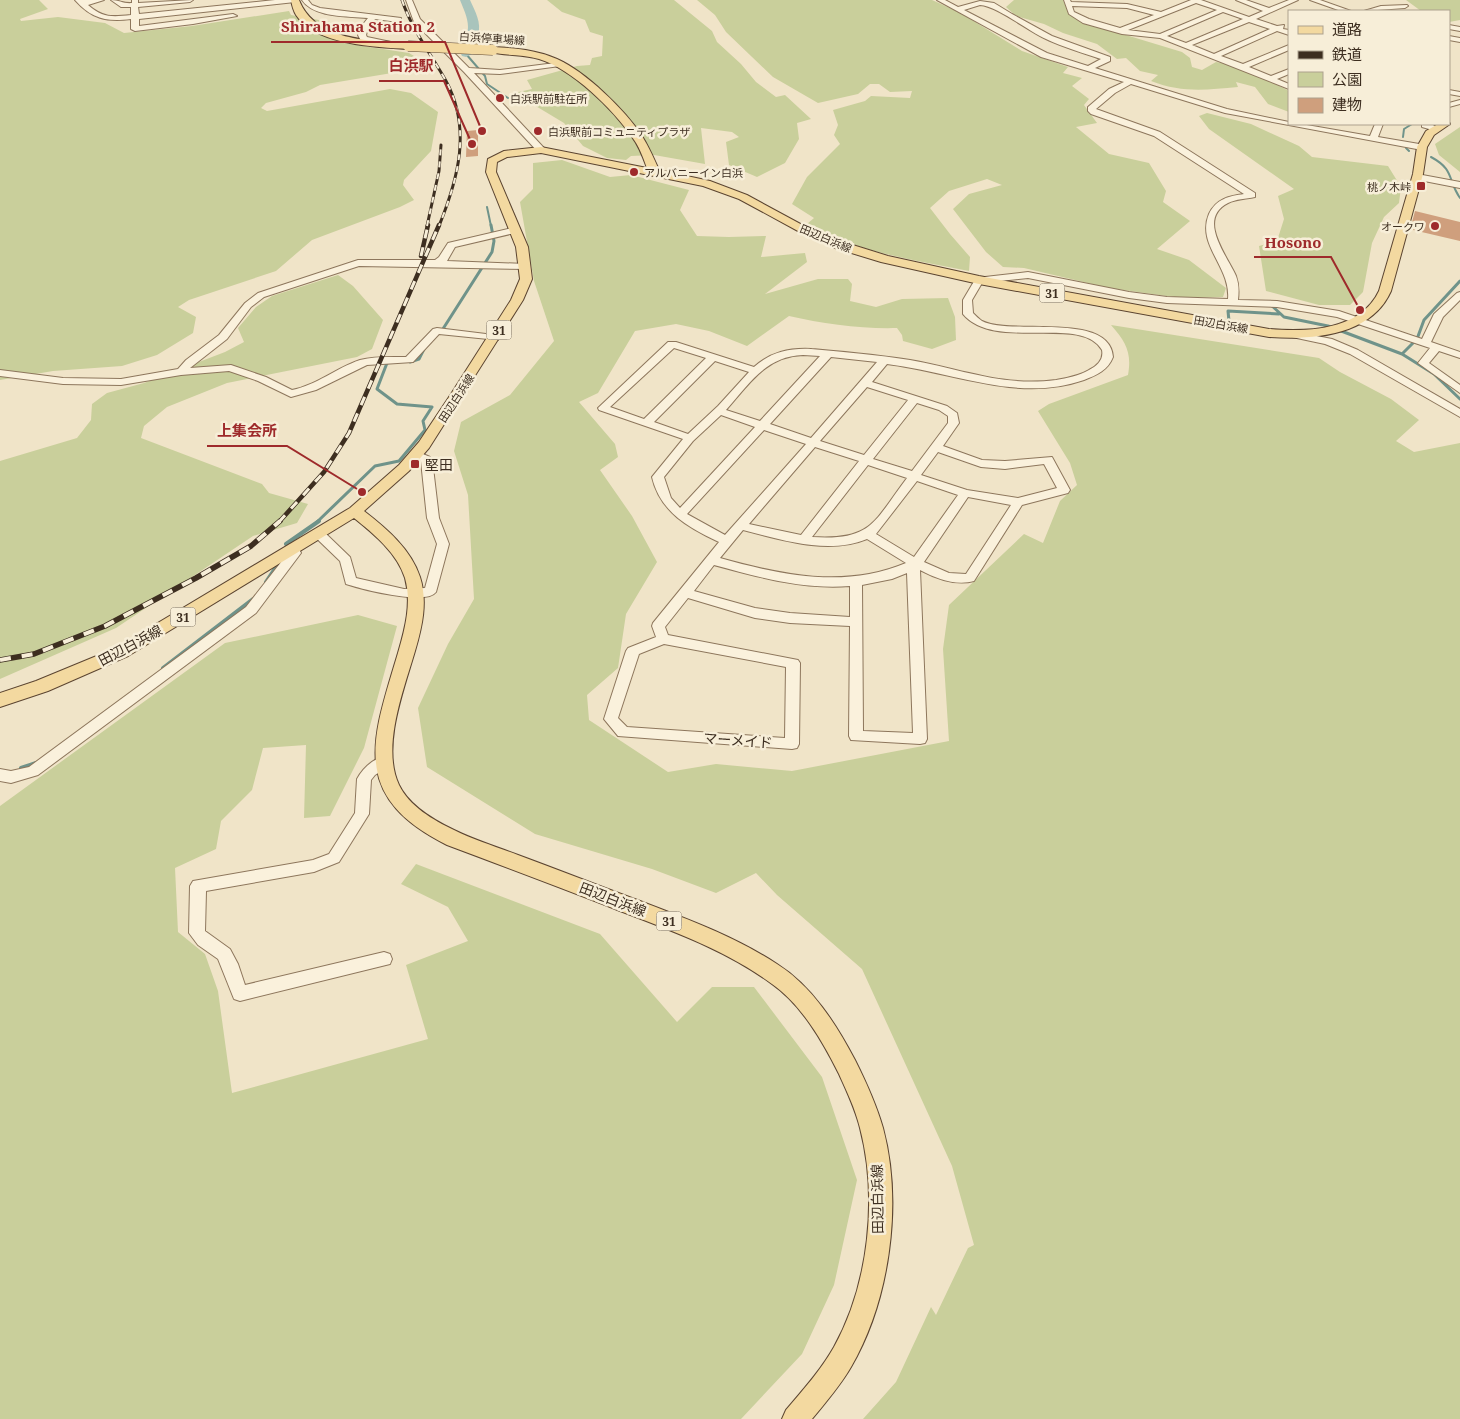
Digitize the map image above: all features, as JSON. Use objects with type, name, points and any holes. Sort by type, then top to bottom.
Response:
[{"type":"main road","name":"白浜停車場線","points":[[295,0],[297,11],[301,18],[322,30],[360,42],[526,53],[560,64],[596,94],[636,134],[654,171]]},
{"type":"main road","name":"田辺白浜線","points":[[0,700],[42,686],[122,652],[175,621],[355,511],[416,455],[438,425],[494,338],[517,300],[526,279],[522,247],[494,181],[490,166],[496,157],[504,154],[541,150],[654,171],[706,183],[743,197],[802,229],[839,246],[885,259],[979,280],[1199,321],[1269,333],[1296,335],[1340,328],[1360,320],[1379,304],[1385,291],[1417,177],[1422,147],[1430,133],[1441,125]]},
{"type":"main road","points":[[614,164],[639,158],[646,153]]},
{"type":"main road","name":"田辺白浜線","points":[[355,511],[393,546],[409,570],[416,594],[416,615],[386,729],[384,762],[388,782],[400,802],[416,817],[454,839],[704,934],[743,955],[790,985],[835,1042],[863,1099],[874,1142],[879,1182],[879,1232],[870,1288],[855,1330],[837,1364],[815,1396],[795,1419]]},
{"type":"street","points":[[80,2],[101,0]]},
{"type":"street","points":[[114,0],[123,6],[135,3],[190,0]]},
{"type":"street","points":[[135,3],[135,28],[237,15],[240,13],[239,3],[295,0]]},
{"type":"street","points":[[305,0],[309,6],[318,10],[398,20]]},
{"type":"street","points":[[409,0],[417,20],[467,70],[541,150]]},
{"type":"street","points":[[940,0],[1044,55],[1240,115],[1288,124]]},
{"type":"street","points":[[1122,30],[1196,0],[1288,33]]},
{"type":"street","points":[[1239,0],[1270,11]]},
{"type":"street","points":[[1187,46],[1295,0]]},
{"type":"street","points":[[1313,0],[1344,10]]},
{"type":"street","points":[[1321,10],[1345,0]]},
{"type":"street","points":[[1398,0],[1408,9]]},
{"type":"street","points":[[80,2],[97,16],[116,19],[135,18]]},
{"type":"street","points":[[1160,14],[1128,6],[1067,2],[1071,13],[1080,18],[1125,32],[1161,36],[1243,67],[1288,87]]},
{"type":"street","points":[[959,9],[980,3],[992,4],[1009,16],[1049,38],[1107,59],[1089,69]]},
{"type":"street","points":[[1372,10],[1381,8],[1408,9]]},
{"type":"street","points":[[1161,36],[1223,10]]},
{"type":"street","points":[[374,17],[364,28],[362,35],[364,38],[401,43],[405,46]]},
{"type":"street","points":[[1215,56],[1288,24]]},
{"type":"street","points":[[1243,67],[1288,47]]},
{"type":"street","points":[[467,70],[500,72],[560,64]]},
{"type":"street","points":[[1271,79],[1288,71]]},
{"type":"street","points":[[1130,82],[1112,91],[1091,108],[1094,112],[1157,134],[1252,195],[1221,203],[1215,208],[1209,226],[1211,240],[1234,284],[1234,303]]},
{"type":"street","points":[[1295,125],[1422,147]]},
{"type":"street","points":[[1373,139],[1379,125]]},
{"type":"street","points":[[1417,177],[1455,184]]},
{"type":"street","points":[[437,263],[443,259],[451,245],[516,230]]},
{"type":"street","points":[[181,372],[184,367],[223,337],[248,305],[261,295],[358,263],[437,263],[526,267]]},
{"type":"street","points":[[727,542],[696,526],[672,506],[659,490],[658,477],[690,438],[719,411],[767,360],[779,355],[799,352],[828,354],[927,367],[1008,385],[1027,386],[1055,383],[1084,376],[1098,369],[1106,362],[1108,353],[1105,346],[1091,335],[1062,330],[994,329],[970,318],[967,304],[979,280],[1028,275],[1129,295],[1186,302],[1277,304],[1340,314],[1460,355]]},
{"type":"street","points":[[1423,343],[1437,322],[1438,316],[1460,295]]},
{"type":"street","points":[[0,373],[63,381],[121,382],[181,372],[231,368],[241,374],[262,379],[291,394],[305,390],[373,360],[409,360],[437,330],[494,338]]},
{"type":"street","points":[[1296,335],[1328,341],[1354,352],[1460,414]]},
{"type":"street","points":[[690,438],[603,408],[672,344],[757,371]]},
{"type":"street","points":[[1437,348],[1423,363],[1460,390]]},
{"type":"street","points":[[681,514],[828,354]]},
{"type":"street","points":[[646,423],[713,357]]},
{"type":"street","points":[[663,639],[658,626],[727,542],[884,361]]},
{"type":"street","points":[[742,526],[805,539],[840,542],[869,535],[954,423],[953,415],[943,408],[865,382]]},
{"type":"street","points":[[805,539],[808,532],[865,459],[916,399]]},
{"type":"street","points":[[719,411],[965,493],[1018,502],[1064,490],[1048,460],[1005,466],[981,463],[935,447]]},
{"type":"street","points":[[318,533],[346,560],[350,581],[404,593],[430,592],[443,544],[433,518],[426,459],[416,455]]},
{"type":"street","points":[[856,583],[856,736],[920,739],[913,572],[916,564],[965,493]]},
{"type":"street","points":[[869,535],[916,564],[961,581],[970,578],[1018,502]]},
{"type":"street","points":[[0,775],[11,777],[33,770],[250,610],[266,595],[282,568],[295,553],[293,548]]},
{"type":"street","points":[[712,560],[766,575],[856,583],[888,576],[916,564]]},
{"type":"street","points":[[686,594],[755,614],[857,622]]},
{"type":"street","name":"マーメイド","points":[[663,639],[794,663],[792,744],[623,732],[611,719],[633,651],[663,639]]},
{"type":"street","points":[[384,762],[370,771],[364,779],[362,814],[334,858],[314,866],[198,886],[197,933],[206,943],[220,950],[227,960],[240,994],[384,959]]},
{"type":"green space","points":[[0,0],[39,0],[48,9],[20,19],[21,21],[58,17],[105,23],[124,33],[192,26],[289,11],[291,15],[330,22],[339,31],[337,42],[409,53],[414,56],[402,62],[392,73],[320,85],[306,92],[266,103],[261,108],[267,111],[390,89],[411,93],[438,112],[431,151],[404,180],[403,185],[414,200],[312,240],[276,271],[189,300],[178,307],[196,317],[193,333],[157,355],[122,366],[53,371],[0,380]]},
{"type":"green space","points":[[547,0],[674,0],[712,31],[717,42],[741,64],[756,82],[776,97],[785,95],[811,119],[797,123],[799,139],[785,163],[757,177],[729,165],[726,142],[739,137],[732,132],[701,128],[705,164],[654,155],[631,156],[626,160],[607,158],[583,146],[564,123],[514,93],[532,89],[527,80],[577,66],[590,65],[592,58],[602,56],[603,36],[590,32],[585,20],[562,12]]},
{"type":"green space","points":[[697,0],[932,0],[959,12],[1022,51],[1068,67],[1063,73],[1082,78],[1072,86],[1089,99],[1084,105],[1097,123],[1076,127],[1109,154],[1149,163],[1166,191],[1163,202],[1190,221],[1157,249],[1189,260],[1226,288],[1223,297],[1181,298],[1109,288],[1024,268],[1003,267],[986,252],[953,209],[969,194],[1002,185],[987,179],[949,191],[930,208],[970,257],[969,271],[906,259],[865,248],[845,242],[807,224],[814,218],[792,204],[807,177],[840,144],[834,135],[838,125],[833,110],[865,101],[871,96],[910,98],[912,91],[890,92],[879,84],[870,84],[858,94],[818,103],[773,77],[726,32],[715,15]]},
{"type":"green space","points":[[1014,0],[1063,0],[1069,13],[1083,22],[1182,52],[1190,58],[1192,67],[1202,70],[1216,62],[1242,67],[1288,90],[1288,112],[1268,104],[1255,87],[1236,82],[1238,87],[1194,90],[1162,85],[1151,81],[1158,75],[1140,71],[1126,58],[1117,59],[1097,44],[1063,33],[1044,24],[1016,16],[1006,7]]},
{"type":"green space","points":[[1406,0],[1460,0],[1460,20],[1450,22],[1450,10],[1420,10]]},
{"type":"green space","points":[[1207,113],[1251,124],[1299,146],[1312,157],[1388,166],[1401,187],[1399,203],[1384,217],[1372,243],[1363,292],[1350,305],[1319,305],[1266,291],[1259,246],[1277,241],[1284,219],[1278,196],[1294,189],[1209,129],[1199,116]]},
{"type":"green space","points":[[1460,127],[1460,172],[1439,155],[1435,144]]},
{"type":"green space","points":[[562,160],[610,177],[631,175],[689,190],[680,210],[697,236],[766,236],[761,257],[805,253],[807,262],[765,294],[818,279],[848,279],[852,284],[850,301],[876,307],[902,299],[948,298],[955,317],[956,340],[932,349],[903,341],[902,335],[897,328],[843,325],[789,316],[747,346],[709,331],[676,324],[635,331],[598,393],[579,402],[615,444],[618,457],[600,470],[632,516],[657,562],[626,614],[618,668],[587,695],[589,720],[668,772],[716,764],[792,771],[949,741],[943,649],[949,605],[1024,534],[1043,543],[1060,501],[1077,485],[1070,463],[1038,411],[1049,404],[1128,375],[1129,360],[1127,348],[1111,325],[1319,358],[1340,372],[1391,399],[1419,420],[1396,441],[1414,452],[1460,443],[1460,1419],[863,1419],[896,1382],[931,1307],[936,1315],[968,1248],[974,1245],[952,1166],[862,969],[777,895],[756,873],[716,893],[652,869],[535,834],[427,767],[418,708],[448,644],[474,599],[468,495],[454,451],[461,422],[510,395],[554,341],[534,281],[520,202],[533,189],[533,163]]},
{"type":"green space","points":[[338,275],[353,286],[383,320],[372,349],[357,357],[227,383],[167,407],[144,426],[141,438],[262,484],[269,493],[308,504],[297,523],[253,536],[116,628],[0,679],[0,461],[77,438],[91,420],[92,404],[107,393],[144,383],[225,352],[244,342],[238,328],[256,307],[272,296]]},
{"type":"green space","points":[[358,615],[397,626],[364,748],[330,816],[304,818],[306,745],[263,748],[252,790],[221,821],[216,849],[175,868],[178,932],[205,954],[218,991],[232,1093],[428,1039],[406,965],[468,941],[448,907],[401,884],[416,864],[600,934],[677,1022],[712,987],[754,987],[822,1077],[857,1180],[834,1285],[802,1354],[741,1419],[0,1419],[0,806],[225,643]]},
{"type":"building","points":[[478,130],[478,156],[466,157],[467,131]]},
{"type":"building","name":"オークワ","points":[[1415,211],[1460,222],[1460,241],[1413,230],[1414,227],[1411,226]]},
{"type":"waterway","points":[[465,0],[474,24],[472,35],[467,44],[466,54]]},
{"type":"waterway","points":[[466,54],[485,76],[487,84],[508,98]]},
{"type":"waterway","points":[[1403,137],[1404,129],[1410,125]]},
{"type":"waterway","points":[[1406,148],[1409,151]]},
{"type":"waterway","points":[[1431,157],[1444,166],[1460,198]]},
{"type":"waterway","points":[[487,207],[491,226]]},
{"type":"waterway","points":[[441,332],[492,252],[494,241],[491,225]]},
{"type":"waterway","points":[[1402,354],[1417,339],[1424,320],[1460,281]]},
{"type":"waterway","points":[[1271,305],[1284,317],[1328,326],[1402,354]]},
{"type":"waterway","points":[[1223,321],[1229,321],[1228,311],[1279,314]]},
{"type":"waterway","points":[[410,362],[419,359],[425,347]]},
{"type":"waterway","points":[[1402,354],[1434,374],[1460,399]]},
{"type":"waterway","points":[[317,522],[375,466],[399,461],[425,430],[423,421],[432,407],[397,404],[377,389],[387,363],[390,362]]},
{"type":"waterway","points":[[286,544],[319,521]]},
{"type":"waterway","points":[[266,582],[276,567],[284,560]]},
{"type":"waterway","points":[[163,668],[253,599]]},
{"type":"waterway","points":[[21,768],[36,763]]},
{"type":"railway","points":[[402,0],[416,32],[446,81],[459,117],[460,136],[456,172],[452,190],[439,226]]},
{"type":"railway","points":[[427,226],[439,171],[441,145]]},
{"type":"railway","points":[[421,256],[428,225]]},
{"type":"railway","points":[[280,521],[324,472],[349,433],[439,225]]},
{"type":"railway","points":[[0,660],[34,654],[105,626],[196,578],[251,546],[280,521]]},
{"type":"place","name":"白浜駅前駐在所","points":[[500,98]]},
{"type":"place","name":"Shirahama Station 2","points":[[482,131]]},
{"type":"place","name":"白浜駅前コミュニティプラザ","points":[[538,131]]},
{"type":"place","name":"白浜駅","points":[[472,144]]},
{"type":"place","name":"アルバニーイン白浜","points":[[634,172]]},
{"type":"place","name":"桃ノ木峠","points":[[1421,186]]},
{"type":"place","name":"オークワ","points":[[1435,226]]},
{"type":"place","name":"Hosono","points":[[1360,310]]},
{"type":"place","name":"堅田","points":[[415,464]]},
{"type":"place","name":"上集会所","points":[[362,492]]}]
